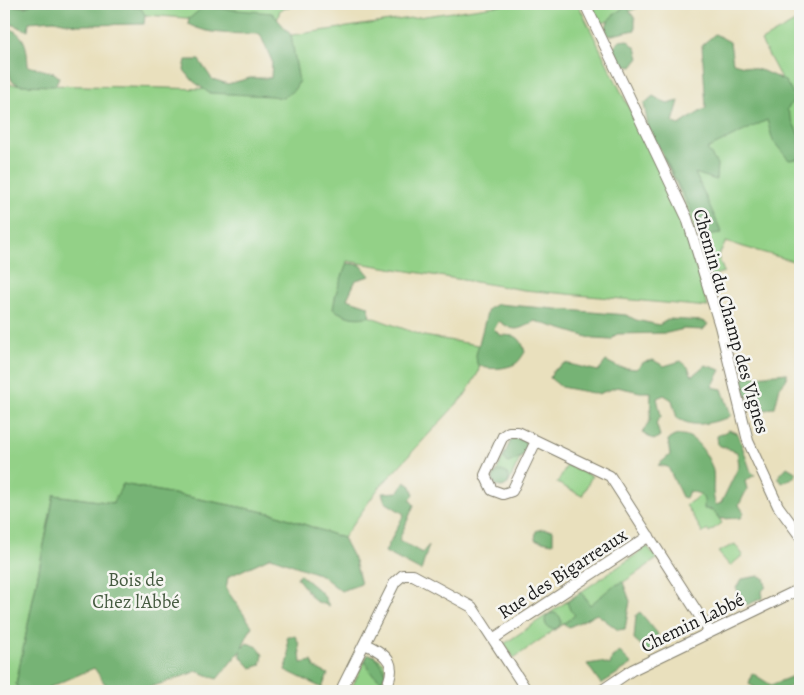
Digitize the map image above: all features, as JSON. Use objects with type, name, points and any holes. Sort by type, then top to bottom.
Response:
[{"type":"street","name":"Chemin du Champ des Vignes","points":[[585,4],[686,218],[720,326],[748,441],[778,506],[800,536]]},
{"type":"street","points":[[536,441],[512,491],[504,494],[492,490],[485,475],[503,436],[509,432],[518,432],[610,476],[710,632]]},
{"type":"street","name":"Rue des Bigarreaux","points":[[493,639],[649,536]]},
{"type":"street","points":[[343,691],[396,582],[403,575],[413,575],[472,607],[527,691]]},
{"type":"street","name":"Chemin Labbé","points":[[601,691],[632,670],[800,589]]},
{"type":"street","points":[[365,644],[380,651],[390,665],[392,672],[384,691]]},
{"type":"green space","points":[[4,4],[299,4],[280,10],[276,25]]},
{"type":"green space","points":[[33,4],[87,4],[141,8],[145,15],[144,24],[77,25],[54,20],[29,22],[28,31],[4,21],[4,5],[25,7]]},
{"type":"green space","points":[[509,4],[578,4],[677,206],[708,307],[524,290],[347,261],[338,305],[424,336],[484,346],[478,373],[465,395],[378,489],[343,538],[275,514],[123,484],[114,503],[54,495],[16,684],[19,691],[4,691],[4,84],[287,91],[278,37]]},
{"type":"green space","points":[[591,4],[646,4],[601,24]]},
{"type":"green space","points":[[203,7],[272,13],[291,35],[299,82],[294,90],[283,98],[209,93],[193,81],[184,70],[186,60],[199,60],[212,79],[228,84],[250,78],[271,78],[272,61],[260,34],[214,32],[188,24],[189,19]]},
{"type":"green space","points":[[627,7],[635,19],[635,30],[608,36],[605,30],[610,18]]},
{"type":"green space","points":[[800,19],[800,263],[726,242],[718,256],[724,272],[711,276],[690,215],[662,156],[785,86],[761,41]]},
{"type":"green space","points":[[11,29],[20,36],[25,44],[28,66],[54,73],[59,77],[55,86],[20,85],[12,81],[6,62],[5,48]]},
{"type":"green space","points":[[715,34],[730,42],[733,63],[763,71],[785,81],[796,98],[787,109],[800,138],[800,156],[797,159],[789,160],[773,141],[767,120],[707,149],[717,164],[716,180],[695,173],[722,233],[704,235],[648,126],[644,104],[653,96],[667,104],[679,101],[673,122],[679,125],[706,108],[702,45]]},
{"type":"green space","points":[[627,40],[636,48],[639,58],[632,67],[626,66],[612,49],[620,41]]},
{"type":"green space","points":[[347,263],[361,265],[370,276],[356,280],[347,299],[368,306],[370,316],[351,317],[333,309],[336,293]]},
{"type":"green space","points":[[497,304],[626,315],[636,320],[659,325],[669,319],[702,321],[708,324],[703,330],[684,329],[667,333],[617,334],[611,340],[594,339],[535,321],[513,329],[499,321],[494,329],[500,335],[519,339],[525,352],[518,362],[511,366],[485,368],[477,364],[476,355],[488,309]]},
{"type":"green space","points":[[653,360],[664,366],[681,361],[688,367],[692,376],[705,365],[721,370],[712,387],[722,389],[731,415],[728,418],[708,423],[690,423],[677,418],[672,400],[664,395],[657,398],[661,416],[656,423],[660,436],[654,440],[642,433],[650,420],[651,392],[640,392],[617,387],[598,394],[561,387],[550,378],[553,371],[565,363],[598,371],[606,361],[618,367],[636,369],[644,362]]},
{"type":"green space","points":[[787,373],[786,380],[780,387],[775,407],[766,410],[741,392],[741,380],[745,377]]},
{"type":"green space","points":[[729,430],[738,434],[751,472],[755,475],[745,481],[747,489],[739,505],[744,513],[741,518],[720,519],[713,510],[704,509],[704,501],[700,494],[689,491],[686,498],[682,497],[668,467],[658,465],[670,455],[668,440],[682,435],[689,437],[700,446],[709,460],[713,471],[714,500],[716,505],[721,503],[739,466],[737,452],[718,445],[717,436]]},
{"type":"green space","points":[[515,437],[525,441],[526,446],[508,484],[499,486],[493,479],[511,440]]},
{"type":"green space","points":[[515,437],[525,441],[527,450],[521,457],[508,463],[503,457],[511,440]]},
{"type":"green space","points":[[567,465],[592,476],[582,496],[557,483]]},
{"type":"green space","points":[[787,467],[797,473],[793,478],[782,483],[778,477]]},
{"type":"green space","points":[[501,471],[509,479],[501,487],[493,479]]},
{"type":"green space","points":[[405,482],[411,486],[414,495],[410,500],[414,505],[399,540],[422,553],[429,545],[421,571],[385,552],[404,514],[385,502],[382,493],[398,492]]},
{"type":"green space","name":"Bois de Chez l'Abbé","points":[[123,484],[275,514],[343,538],[355,561],[361,584],[341,591],[321,575],[271,557],[228,577],[226,589],[252,626],[242,647],[247,643],[258,647],[263,655],[261,665],[251,668],[241,657],[241,650],[217,679],[197,671],[144,688],[123,692],[111,689],[105,684],[94,668],[41,691],[19,691],[16,684],[54,495],[113,503]]},
{"type":"green space","points":[[702,494],[722,523],[709,532],[708,530],[703,533],[686,505]]},
{"type":"green space","points":[[542,529],[553,530],[553,543],[535,540],[536,531]]},
{"type":"green space","points":[[735,544],[743,555],[730,566],[718,552]]},
{"type":"green space","points":[[643,547],[648,547],[657,559],[514,658],[504,644],[643,550]]},
{"type":"green space","points":[[299,574],[323,594],[329,606],[315,601],[297,578]]},
{"type":"green space","points":[[759,576],[764,578],[766,587],[762,591],[763,598],[747,605],[736,588],[742,579]]},
{"type":"green space","points":[[623,582],[630,601],[625,629],[618,630],[597,614],[569,627],[563,624],[575,615],[570,610],[567,602],[581,592],[590,605],[613,586]]},
{"type":"green space","points":[[640,612],[658,634],[650,653],[634,639],[636,615]]},
{"type":"green space","points":[[553,613],[561,621],[553,629],[545,621]]},
{"type":"green space","points":[[287,636],[295,636],[299,644],[301,663],[312,661],[315,668],[328,674],[322,688],[285,670],[289,658]]},
{"type":"green space","points":[[620,652],[632,664],[601,684],[587,664],[601,662],[610,665],[612,657]]},
{"type":"green space","points":[[368,654],[376,657],[384,664],[385,673],[380,685],[377,691],[350,691]]},
{"type":"green space","points":[[368,654],[375,656],[386,672],[382,681],[371,673],[365,661]]},
{"type":"green space","points":[[752,673],[771,685],[793,676],[800,682],[781,691],[760,691],[749,684]]}]
